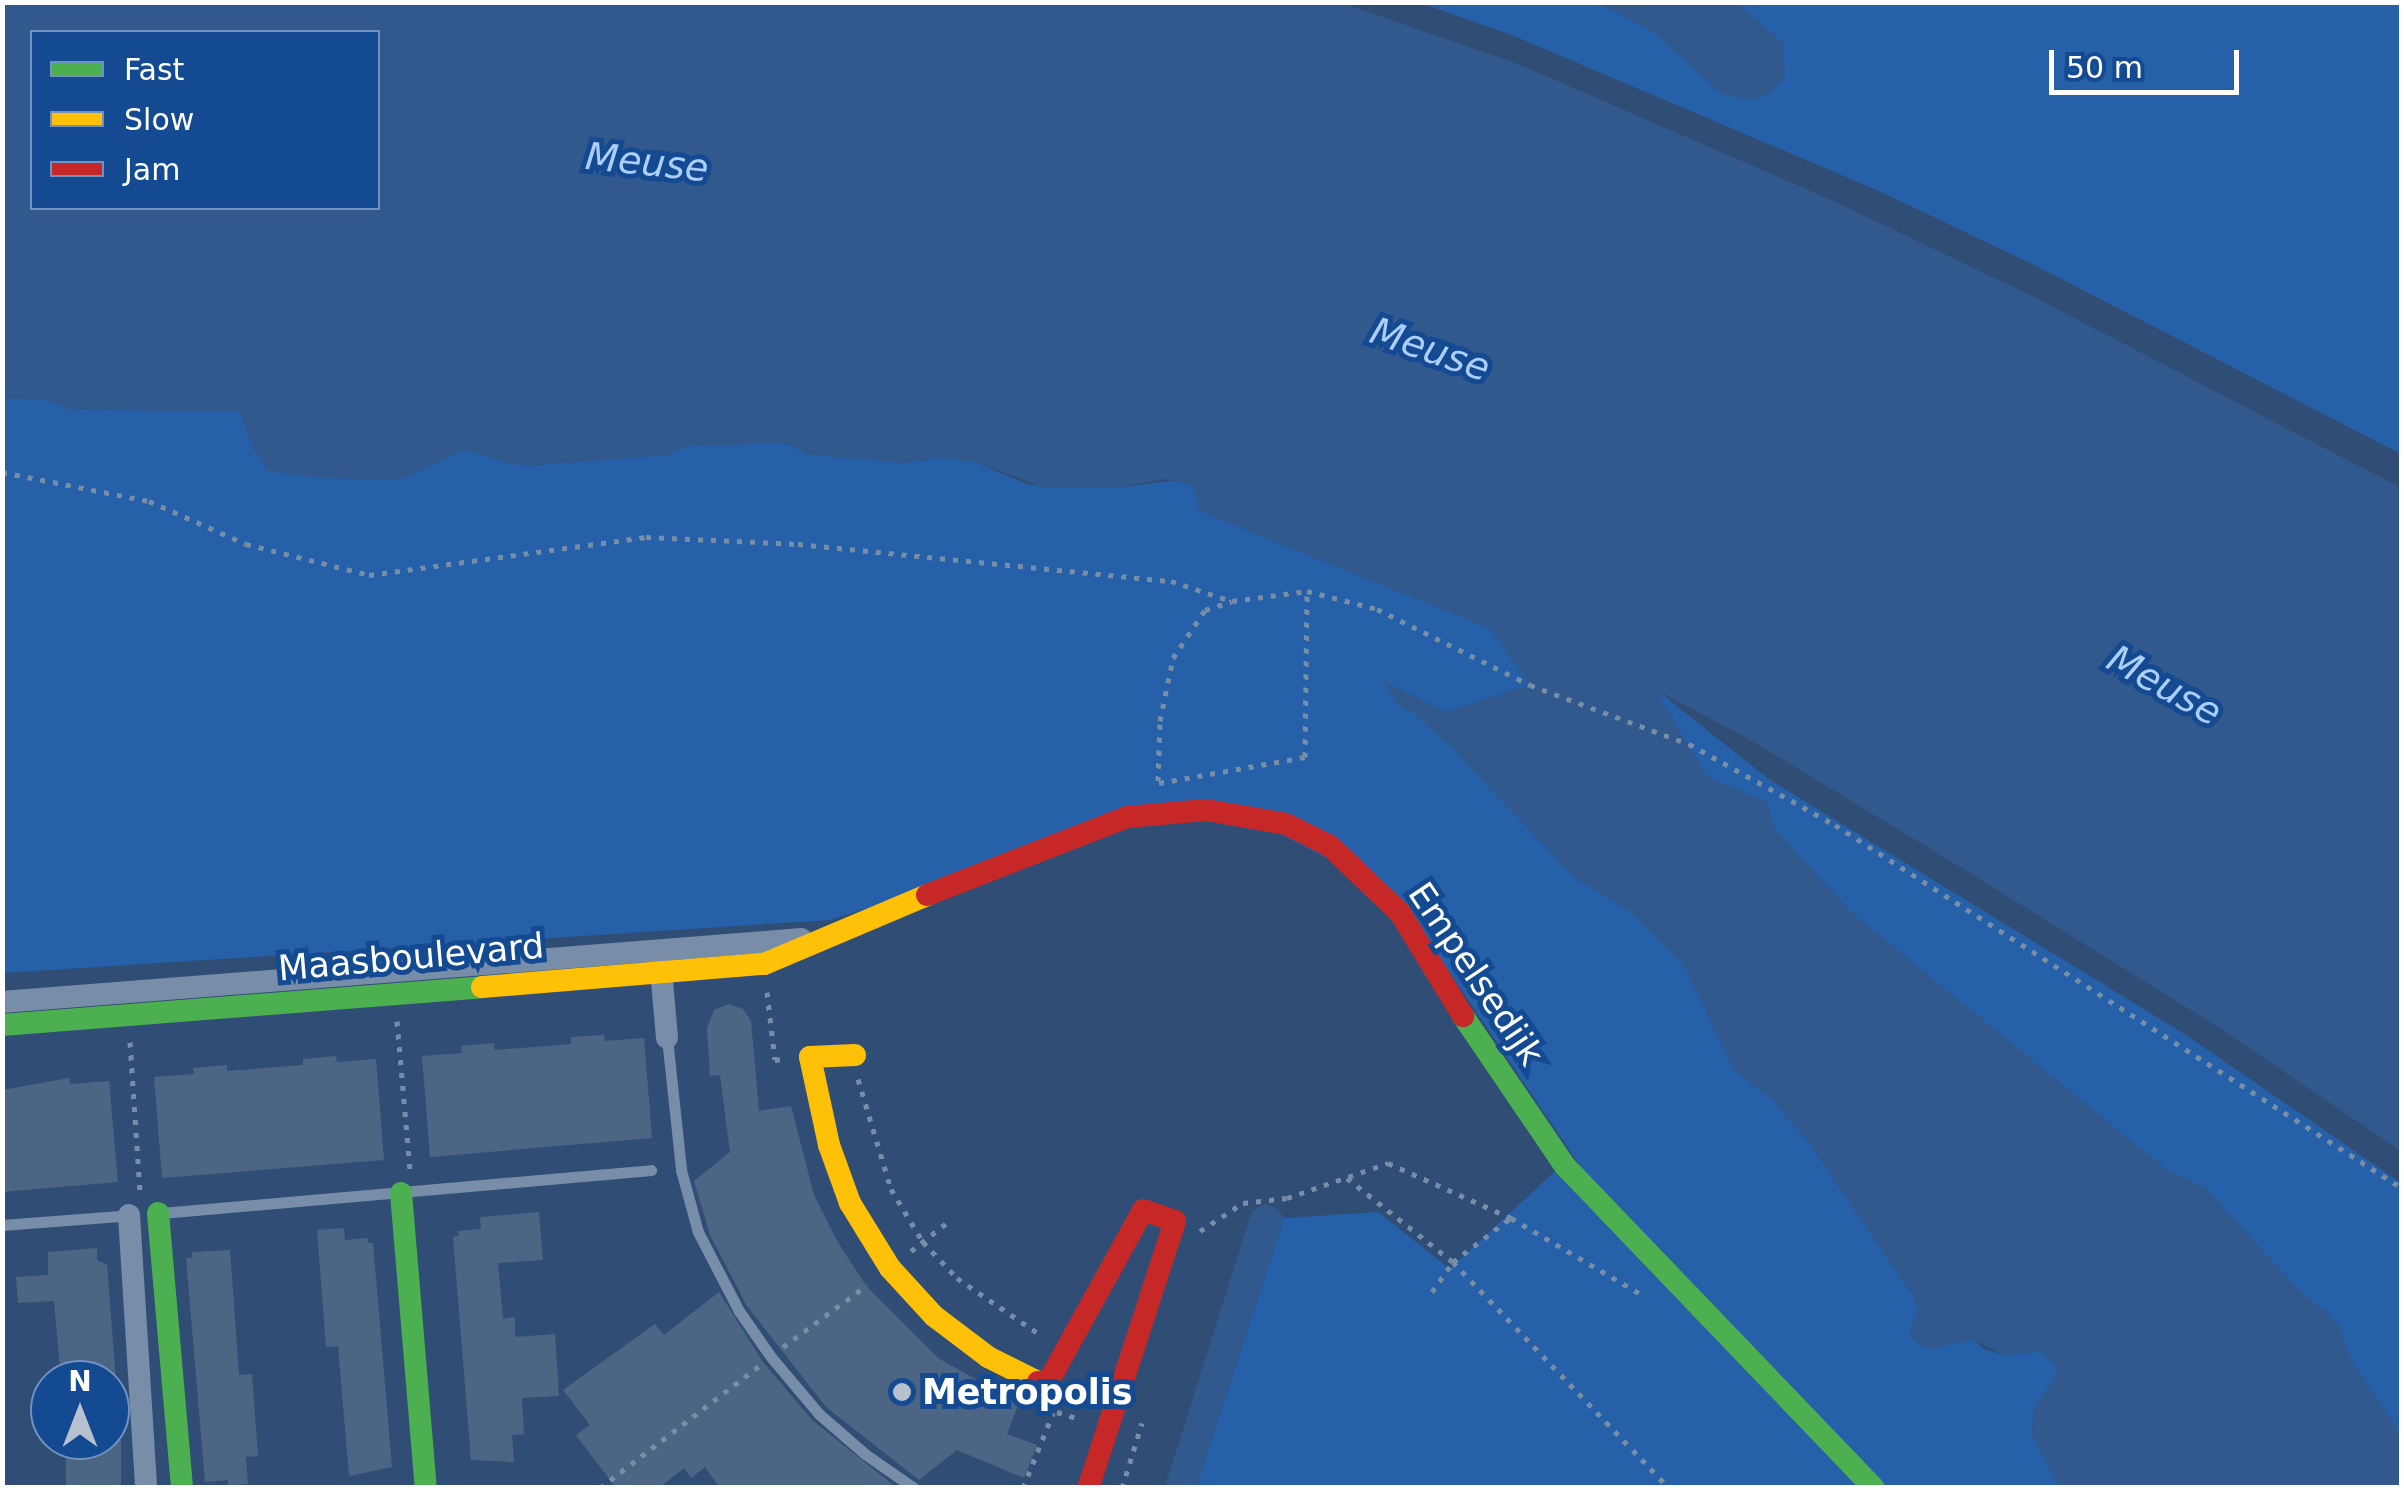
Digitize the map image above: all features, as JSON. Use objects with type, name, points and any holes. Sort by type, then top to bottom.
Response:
[{"type":"street","name":"Empelsedijk","points":[[890,910],[1110,823],[1160,810],[1248,814],[1286,824],[1350,862],[1400,914],[1506,1086],[1565,1166],[1637,1246],[1874,1488]]},
{"type":"street","name":"Maasboulevard","points":[[2,1002],[660,961],[764,964],[890,910]]},
{"type":"street","name":"Maasboulevard","points":[[2,1025],[395,994],[660,961]]},
{"type":"street","points":[[660,961],[667,1038]]},
{"type":"street","points":[[856,1055],[810,1057],[829,1145],[850,1203],[890,1268],[934,1316],[988,1356],[1046,1386],[1143,1210],[1175,1220],[1088,1488]]},
{"type":"street","points":[[406,1193],[426,1488]]},
{"type":"street","points":[[158,1213],[182,1488]]},
{"type":"street","points":[[129,1216],[146,1488]]},
{"type":"lane","points":[[667,1038],[682,1170],[698,1232],[739,1311],[819,1414],[865,1454],[914,1488]]},
{"type":"lane","points":[[2,1225],[652,1170]]},
{"type":"path","points":[[2,472],[149,501],[246,544],[369,575],[646,537],[798,544],[1171,581],[1232,601]]},
{"type":"path","points":[[1158,781],[1304,757],[1307,591]]},
{"type":"path","points":[[1160,810],[1160,721],[1172,658],[1205,610],[1232,601],[1307,591],[1377,609],[1530,685],[1688,744],[1835,824],[2402,1188]]},
{"type":"path","points":[[395,994],[406,1193]]},
{"type":"path","points":[[770,1023],[775,1060]]},
{"type":"path","points":[[856,1055],[860,1097],[891,1190],[923,1242],[958,1278],[1020,1325],[1067,1348]]},
{"type":"path","points":[[1198,1233],[1243,1203],[1287,1198],[1388,1163],[1511,1218],[1659,1304]]},
{"type":"path","points":[[1346,1178],[1453,1262],[1670,1488]]},
{"type":"path","points":[[1432,1292],[1453,1262],[1511,1218]]},
{"type":"path","points":[[1023,1488],[1054,1412],[1046,1386]]},
{"type":"shaded area","points":[[1421,3],[1599,3],[1653,31],[1722,94],[1783,44],[1737,3],[2401,3],[2401,454],[2036,266],[1879,191],[1514,36]]},
{"type":"shaded area","points":[[3,398],[46,400],[69,409],[240,412],[255,452],[435,461],[465,450],[522,466],[666,455],[689,446],[779,443],[790,444],[805,454],[907,463],[940,457],[975,462],[1029,485],[1116,488],[1177,480],[1195,486],[1198,508],[1207,514],[1490,628],[1530,685],[1447,712],[1385,682],[1400,707],[1414,713],[1451,746],[1575,878],[1629,910],[1684,965],[1734,1069],[1771,1098],[1808,1141],[1913,1295],[1918,1310],[1909,1335],[1921,1346],[1932,1348],[1972,1339],[1984,1349],[2004,1355],[2040,1351],[2056,1365],[2057,1375],[2034,1409],[2032,1435],[2059,1487],[1885,1487],[1591,1182],[1396,893],[1211,799],[830,920],[3,973]]},
{"type":"shaded area","points":[[1654,688],[1770,780],[2186,1035],[2401,1183],[2401,1435],[2352,1362],[2339,1326],[2300,1292],[2206,1189],[2165,1169],[1853,914],[1774,829],[1767,802],[1708,778]]},
{"type":"shaded area","points":[[1556,1170],[1861,1488],[1196,1488],[1284,1218],[1378,1212],[1450,1269]]},
{"type":"water","name":"Meuse","points":[[3,2],[1342,3],[1518,64],[1829,199],[2032,296],[2401,488],[2401,1151],[2215,1025],[1962,868],[1754,742],[1655,689],[1708,778],[1767,802],[1774,829],[1853,914],[2165,1169],[2206,1189],[2300,1292],[2325,1311],[2339,1326],[2352,1362],[2401,1435],[2401,1487],[2059,1487],[2032,1435],[2034,1409],[2057,1375],[2055,1365],[2040,1351],[2004,1355],[1972,1339],[1932,1349],[1921,1346],[1909,1334],[1918,1310],[1913,1294],[1808,1141],[1771,1098],[1734,1069],[1684,965],[1629,910],[1575,878],[1451,746],[1414,713],[1400,707],[1382,680],[1447,712],[1530,685],[1490,628],[1207,514],[1198,508],[1195,485],[1164,479],[1116,488],[1046,488],[975,462],[940,457],[907,463],[805,454],[790,444],[779,443],[689,446],[666,455],[521,466],[465,450],[399,480],[319,478],[268,471],[255,452],[240,412],[69,409],[46,400],[3,398]]},
{"type":"water","points":[[1599,3],[1737,3],[1783,44],[1785,76],[1769,94],[1750,100],[1722,94],[1653,31]]},
{"type":"water","points":[[1265,1204],[1278,1209],[1284,1218],[1196,1487],[1165,1487],[1252,1211]]},
{"type":"building","points":[[729,1004],[743,1009],[751,1021],[759,1111],[791,1106],[814,1195],[837,1241],[867,1287],[938,1358],[1019,1403],[1007,1434],[1037,1445],[1024,1478],[957,1450],[919,1480],[826,1407],[747,1306],[710,1235],[694,1181],[730,1152],[720,1075],[710,1076],[707,1028],[714,1010]]},
{"type":"building","points":[[604,1035],[605,1041],[644,1038],[652,1138],[430,1157],[422,1056],[462,1053],[461,1046],[494,1043],[495,1050],[571,1044],[571,1037]]},
{"type":"building","points":[[336,1056],[337,1062],[376,1059],[384,1160],[162,1178],[154,1077],[194,1074],[193,1068],[227,1065],[227,1071],[303,1065],[303,1059]]},
{"type":"building","points":[[69,1078],[70,1084],[109,1081],[118,1182],[2,1192],[2,1090]]},
{"type":"building","points":[[539,1212],[543,1260],[498,1263],[503,1319],[515,1317],[515,1337],[555,1334],[559,1396],[522,1398],[524,1434],[512,1435],[514,1462],[471,1460],[453,1237],[459,1236],[458,1231],[481,1229],[480,1217]]},
{"type":"building","points":[[344,1228],[345,1240],[368,1238],[368,1243],[373,1243],[392,1467],[349,1476],[338,1346],[326,1347],[317,1230]]},
{"type":"building","points":[[97,1248],[97,1260],[107,1265],[114,1360],[59,1360],[54,1301],[18,1303],[16,1277],[48,1275],[48,1252]]},
{"type":"building","points":[[230,1250],[239,1375],[252,1374],[258,1456],[246,1457],[248,1484],[228,1486],[228,1480],[205,1482],[186,1258],[192,1258],[192,1252]]},
{"type":"building","points":[[719,1292],[763,1362],[812,1420],[897,1488],[720,1488],[705,1467],[691,1478],[684,1468],[659,1488],[616,1488],[576,1435],[590,1425],[563,1390],[655,1324],[664,1335]]},
{"type":"building","points":[[66,1460],[121,1460],[121,1488],[66,1488]]},
{"type":"traffic: fast","points":[[2,1025],[482,987]]},
{"type":"traffic: fast","points":[[1463,1016],[1565,1166],[1874,1488]]},
{"type":"traffic: fast","points":[[401,1193],[426,1488]]},
{"type":"traffic: fast","points":[[158,1213],[182,1488]]},
{"type":"traffic: slow","points":[[482,987],[764,964],[927,895]]},
{"type":"traffic: slow","points":[[855,1055],[810,1057],[829,1145],[850,1203],[890,1268],[934,1316],[988,1357],[1038,1382]]},
{"type":"traffic: jam","points":[[927,895],[1127,817],[1206,810],[1286,824],[1330,846],[1400,913],[1463,1016]]},
{"type":"traffic: jam","points":[[1038,1382],[1046,1386],[1143,1210],[1175,1221],[1088,1488]]},
{"type":"place","name":"Metropolis","points":[[902,1392]]}]
